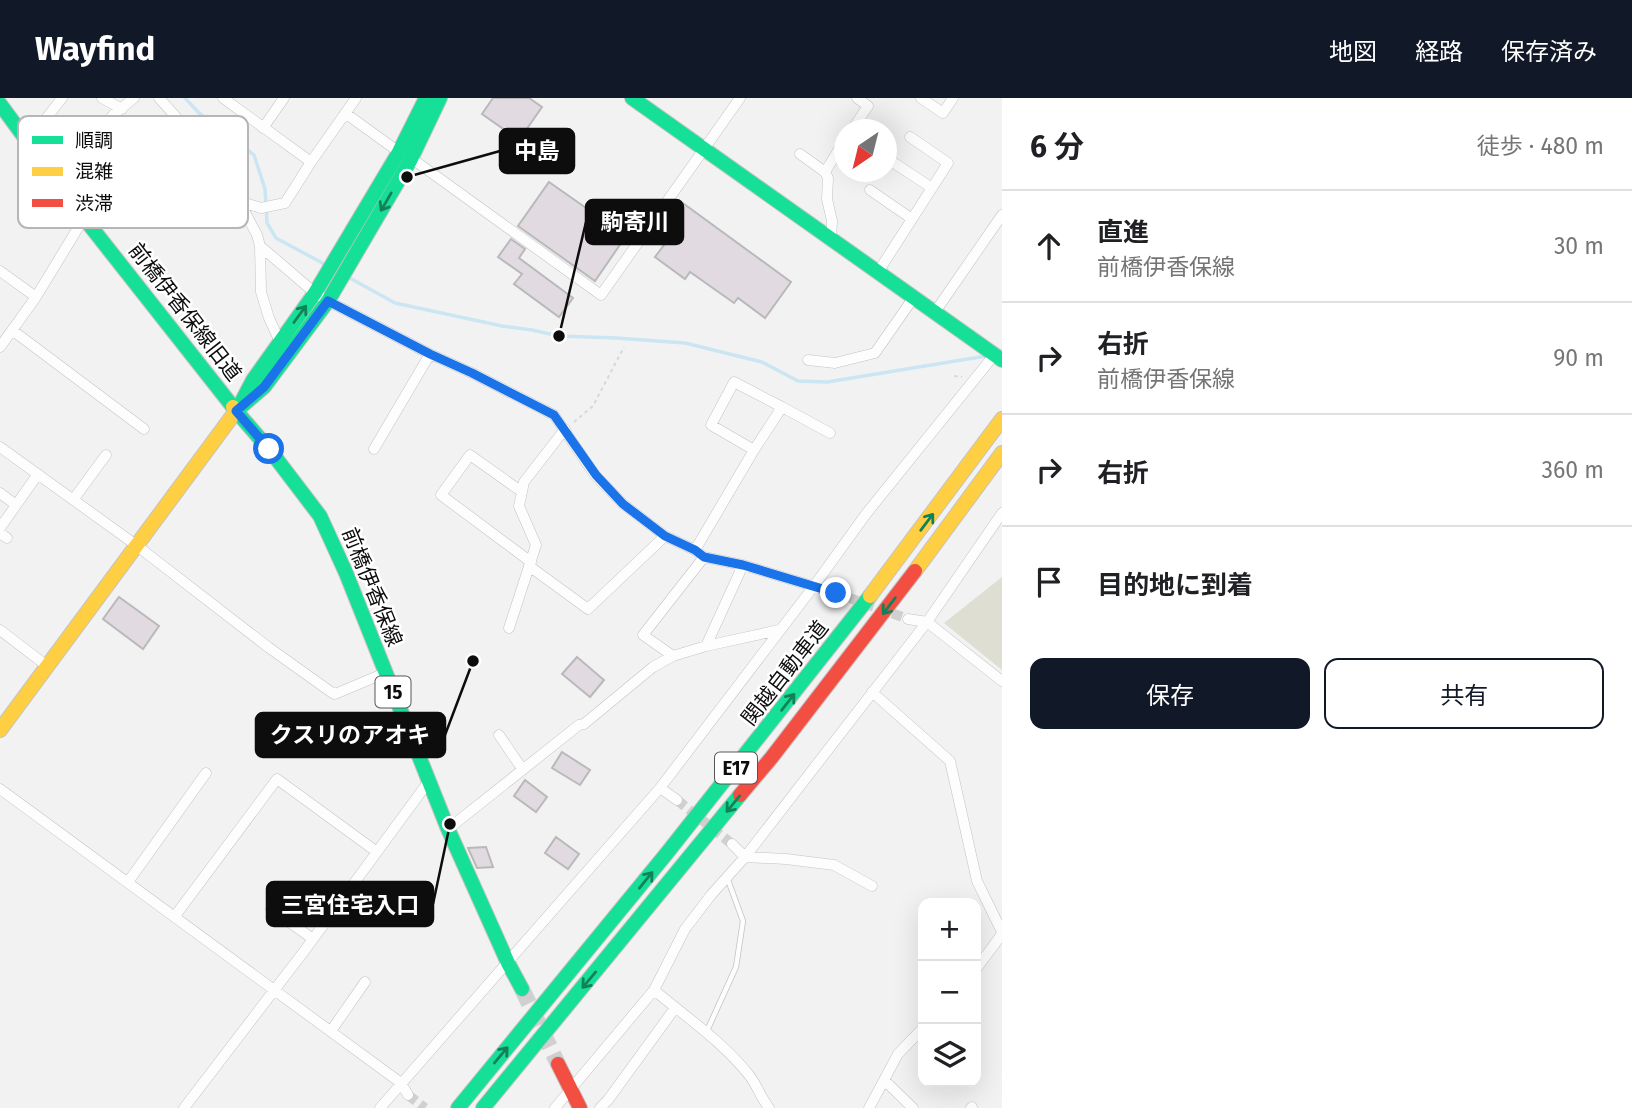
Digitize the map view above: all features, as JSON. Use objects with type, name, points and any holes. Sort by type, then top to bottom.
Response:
[{"type":"main road","points":[[343,262],[426,98]]},
{"type":"main road","points":[[236,411],[264,387],[410,161],[440,98]]},
{"type":"main road","points":[[632,98],[935,312],[1000,353]]},
{"type":"main road","name":"前橋伊香保線旧道","points":[[0,104],[18,128]]},
{"type":"main road","name":"前橋伊香保線旧道","points":[[91,228],[236,411]]},
{"type":"main road","points":[[0,730],[236,411],[253,380],[280,342],[322,297]]},
{"type":"main road","name":"前橋伊香保線","points":[[236,411],[320,516],[346,573],[448,829],[522,989]]},
{"type":"main road","name":"関越自動車道","points":[[458,1108],[755,745],[860,611],[1002,419]]},
{"type":"main road","name":"関越自動車道","points":[[484,1108],[772,757],[880,618],[1002,453]]},
{"type":"main road","points":[[558,1064],[580,1108]]},
{"type":"street","points":[[48,116],[62,98]]},
{"type":"street","points":[[102,98],[121,109]]},
{"type":"street","points":[[112,116],[134,98]]},
{"type":"street","points":[[159,98],[175,116]]},
{"type":"street","points":[[263,128],[284,98]]},
{"type":"street","points":[[248,204],[261,208],[285,203],[356,98]]},
{"type":"street","points":[[418,163],[600,295],[740,98]]},
{"type":"street","points":[[857,98],[868,106],[859,119]]},
{"type":"street","points":[[921,98],[943,113],[953,98]]},
{"type":"street","points":[[225,99],[247,116]]},
{"type":"street","points":[[345,113],[399,152]]},
{"type":"street","points":[[248,117],[311,162]]},
{"type":"street","points":[[878,272],[948,163],[909,137]]},
{"type":"street","points":[[800,154],[825,172],[828,178],[831,238]]},
{"type":"street","points":[[825,172],[834,158]]},
{"type":"street","points":[[897,164],[932,188]]},
{"type":"street","points":[[870,190],[912,219]]},
{"type":"street","points":[[935,312],[1002,215]]},
{"type":"street","points":[[248,218],[260,246],[261,292],[280,342]]},
{"type":"street","points":[[0,347],[36,297],[77,228]]},
{"type":"street","points":[[260,246],[322,297],[554,415],[596,475],[623,504],[665,536],[699,554],[836,593]]},
{"type":"street","points":[[0,271],[36,297]]},
{"type":"street","points":[[808,360],[835,363],[875,353],[914,297]]},
{"type":"street","points":[[12,330],[144,429]]},
{"type":"street","points":[[380,1108],[660,788],[866,514],[1000,353]]},
{"type":"street","points":[[374,449],[430,354]]},
{"type":"street","points":[[754,450],[710,425],[734,382],[830,433]]},
{"type":"street","points":[[673,656],[643,635],[699,554],[754,450],[782,407]]},
{"type":"street","points":[[509,628],[536,545],[519,506],[524,482],[565,429]]},
{"type":"street","points":[[0,447],[136,545],[331,692],[335,694],[385,673]]},
{"type":"street","points":[[73,500],[106,455]]},
{"type":"street","points":[[522,492],[470,455],[441,495],[588,609],[665,536]]},
{"type":"street","points":[[0,528],[38,474]]},
{"type":"street","points":[[0,493],[16,505]]},
{"type":"street","points":[[555,1108],[654,990],[685,929],[745,857],[928,622],[1002,513]]},
{"type":"street","points":[[706,646],[743,565]]},
{"type":"street","points":[[908,619],[928,622],[1002,681]]},
{"type":"street","points":[[0,630],[47,666]]},
{"type":"street","points":[[448,829],[653,667],[673,656],[706,646],[779,630]]},
{"type":"street","points":[[872,692],[950,761],[977,881],[1002,933],[981,962]]},
{"type":"street","points":[[499,735],[523,770]]},
{"type":"street","points":[[128,882],[206,773]]},
{"type":"street","points":[[176,916],[277,779],[377,852]]},
{"type":"street","points":[[184,1108],[429,781]]},
{"type":"street","points":[[660,788],[677,800]]},
{"type":"street","points":[[0,789],[401,1083],[408,1095]]},
{"type":"street","points":[[732,844],[745,857],[834,865],[872,886]]},
{"type":"street","points":[[271,909],[313,939]]},
{"type":"street","points":[[331,1031],[365,982]]},
{"type":"street","points":[[654,990],[723,1048],[746,1072],[769,1108]]},
{"type":"street","points":[[600,1108],[675,1008]]},
{"type":"street","points":[[869,1108],[898,1054],[918,1033]]},
{"type":"street","points":[[884,1080],[913,1108]]},
{"type":"lane","points":[[706,1034],[736,967],[743,921],[727,878]]},
{"type":"path","points":[[565,429],[593,406],[624,346]]},
{"type":"shaded area","points":[[1002,577],[1002,670],[944,623]]},
{"type":"building","points":[[493,98],[529,98],[542,107],[519,140],[482,114]]},
{"type":"building","points":[[549,182],[626,236],[595,281],[518,226]]},
{"type":"building","points":[[680,201],[791,282],[765,318],[738,298],[734,303],[690,272],[685,279],[655,257],[664,245],[654,237]]},
{"type":"building","points":[[511,239],[525,249],[519,258],[573,298],[559,317],[514,284],[522,274],[498,257]]},
{"type":"building","points":[[119,597],[159,626],[143,649],[103,619]]},
{"type":"building","points":[[577,657],[604,680],[590,697],[562,674]]},
{"type":"building","points":[[562,752],[590,770],[580,785],[552,768]]},
{"type":"building","points":[[525,780],[547,797],[536,812],[514,796]]},
{"type":"building","points":[[556,837],[579,854],[568,869],[545,853]]},
{"type":"building","points":[[486,847],[493,867],[477,868],[468,848]]},
{"type":"waterway","points":[[185,98],[203,116]]},
{"type":"waterway","points":[[248,150],[254,155],[265,189],[267,223],[276,238],[326,265]]},
{"type":"waterway","points":[[348,277],[395,303],[559,336],[685,343],[762,362],[798,381],[827,382],[986,356]]},
{"type":"tunnel","points":[[836,593],[908,619]]},
{"type":"tunnel","points":[[677,800],[732,844]]},
{"type":"tunnel","points":[[522,989],[558,1064]]},
{"type":"tunnel","points":[[408,1095],[425,1108]]},
{"type":"traffic: fast","points":[[241,403],[253,380],[315,293],[399,152],[426,98]]},
{"type":"traffic: fast","points":[[236,411],[264,387],[328,301],[410,161],[440,98]]},
{"type":"traffic: fast","points":[[632,98],[1002,360]]},
{"type":"traffic: fast","points":[[0,104],[18,128]]},
{"type":"traffic: fast","points":[[92,228],[233,407]]},
{"type":"traffic: fast","points":[[236,411],[320,516],[346,573],[448,829],[522,989]]},
{"type":"traffic: fast","points":[[458,1108],[667,853],[870,596]]},
{"type":"traffic: fast","points":[[483,1108],[740,795]]},
{"type":"traffic: slow","points":[[0,730],[236,411],[233,407]]},
{"type":"traffic: slow","points":[[870,596],[1002,419]]},
{"type":"traffic: slow","points":[[915,571],[1002,453]]},
{"type":"traffic: jam","points":[[740,795],[915,571]]},
{"type":"traffic: jam","points":[[558,1064],[580,1108]]},
{"type":"place","name":"中島","points":[[407,177]]},
{"type":"place","name":"駒寄川","points":[[559,336]]},
{"type":"place","name":"クスリのアオキ","points":[[473,661]]},
{"type":"place","name":"三宮住宅入口","points":[[450,824]]},
{"type":"route","points":[[269,449],[236,411],[264,387],[328,301],[554,415],[596,475],[623,504],[665,536],[704,557],[743,565],[836,593]]}]
